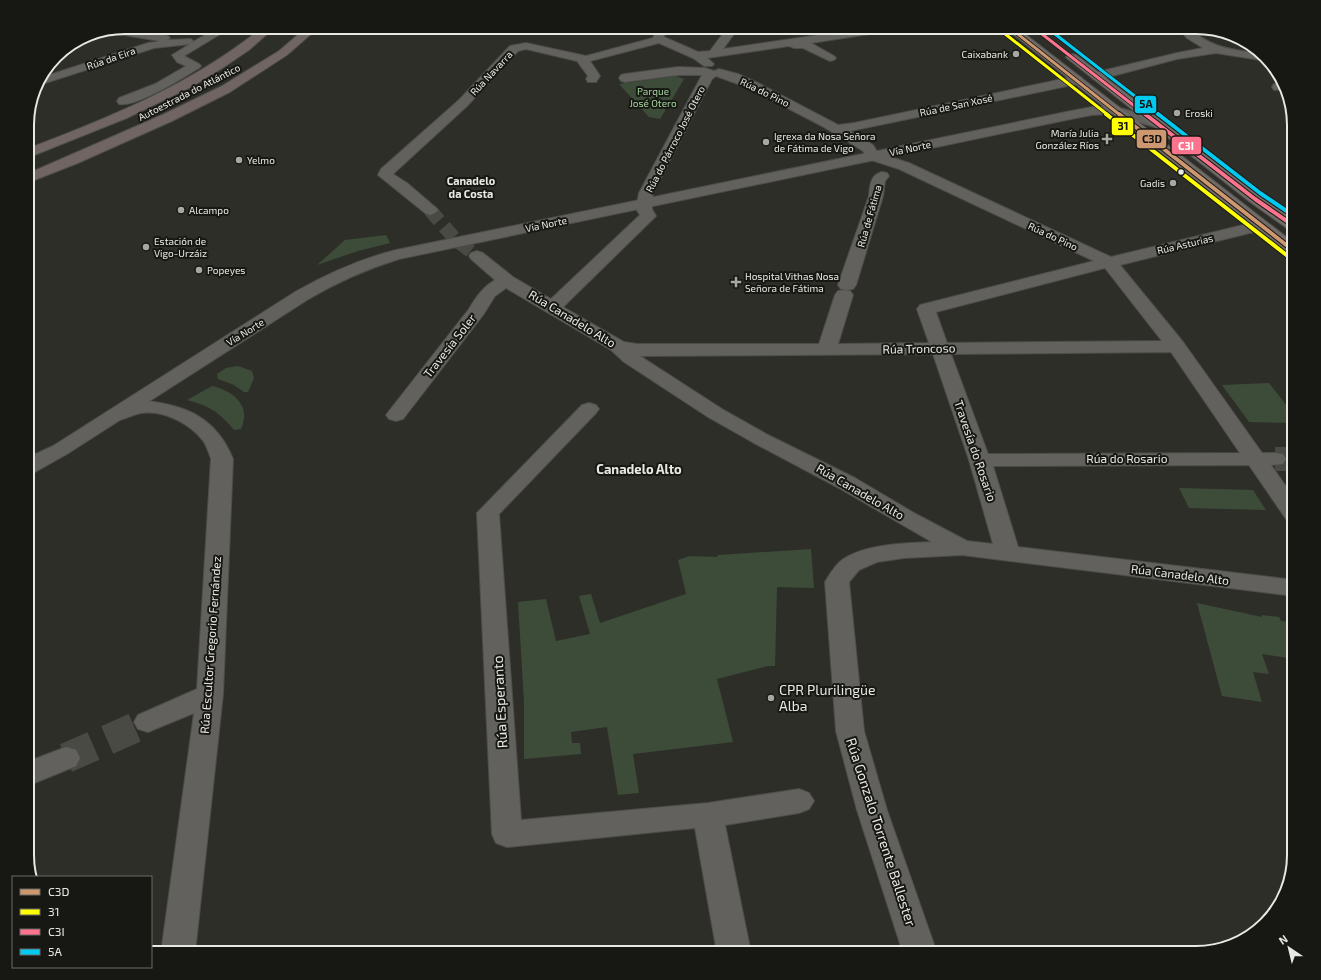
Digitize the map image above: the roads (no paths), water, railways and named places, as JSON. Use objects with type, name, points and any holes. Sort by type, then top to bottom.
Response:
[{"type":"highway","name":"Autoestrada do Atlántico","points":[[103,129],[210,70],[237,53],[261,34]]},
{"type":"highway","points":[[34,176],[153,124],[226,89],[283,53],[306,34]]},
{"type":"highway","name":"Autoestrada do Atlántico","points":[[103,129],[232,72],[261,53]]},
{"type":"highway","points":[[34,152],[103,129]]},
{"type":"highway","points":[[34,157],[103,129]]},
{"type":"highway","points":[[34,160],[103,129]]},
{"type":"highway","points":[[34,164],[103,129]]},
{"type":"main road","points":[[1017,34],[1287,246]]},
{"type":"main road","points":[[1042,34],[1161,124],[1287,214]]},
{"type":"street","name":"Rúa da Eira","points":[[137,34],[174,40],[203,42]]},
{"type":"street","points":[[123,101],[159,87],[195,66],[181,60],[178,56],[216,34]]},
{"type":"street","points":[[659,34],[658,37],[660,39]]},
{"type":"street","points":[[718,48],[729,34]]},
{"type":"street","points":[[697,56],[718,48],[741,49],[760,47],[850,34]]},
{"type":"street","points":[[1189,34],[1193,39],[1217,49],[1254,56]]},
{"type":"street","name":"Rúa do Pino","points":[[660,39],[704,60],[712,72]]},
{"type":"street","name":"Rúa Navarra","points":[[430,210],[402,186],[385,176],[386,172],[463,103],[514,48],[526,46],[586,59],[660,39]]},
{"type":"street","name":"Rúa da Eira","points":[[46,80],[148,46],[187,41]]},
{"type":"street","points":[[760,47],[776,48],[805,44],[830,58]]},
{"type":"street","points":[[1097,76],[1177,56],[1217,49]]},
{"type":"street","points":[[586,59],[583,61],[594,76],[592,79]]},
{"type":"street","name":"Rúa do Pino","points":[[625,78],[678,71],[712,72],[731,76],[835,129],[868,148],[868,157],[911,169],[1109,262],[1265,459],[1287,501]]},
{"type":"street","name":"Rúa do Párroco José Otero","points":[[553,307],[648,216],[644,209],[646,204],[646,194],[707,77],[712,72]]},
{"type":"street","name":"Rúa de San Xosé","points":[[835,129],[854,127],[1077,80]]},
{"type":"street","name":"Vía Norte","points":[[34,463],[60,450],[113,416],[147,400],[301,296],[329,279],[356,267],[396,256],[1092,111],[1114,110],[1161,124]]},
{"type":"street","name":"Rúa de Fátima","points":[[826,350],[876,196],[878,181],[882,176],[863,166],[868,157]]},
{"type":"street","points":[[882,176],[896,177],[907,173],[911,169]]},
{"type":"street","name":"Rúa Asturias","points":[[939,348],[926,309],[1109,262],[1260,226]]},
{"type":"street","name":"Rúa Canadelo Alto","points":[[476,256],[507,281],[618,346],[631,358],[728,420],[761,439],[847,483],[906,518],[962,548],[1287,587]]},
{"type":"street","name":"Travesía Soler","points":[[396,415],[477,311],[484,298],[496,286],[507,281]]},
{"type":"street","name":"Rúa Troncoso","points":[[618,346],[637,350],[826,350],[1176,346]]},
{"type":"street","name":"Travesía do Rosario","points":[[939,348],[980,460],[1008,554]]},
{"type":"street","name":"Rúa Troncoso","points":[[642,365],[641,360],[661,350]]},
{"type":"street","name":"Rúa Escultor Gregorio Fernández","points":[[147,400],[161,409],[187,417],[204,428],[218,446],[222,459],[210,694],[179,946]]},
{"type":"street","name":"Rúa Esperanto","points":[[589,409],[488,512],[508,834],[708,815],[799,801]]},
{"type":"street","name":"Rúa do Rosario","points":[[980,460],[1265,459]]},
{"type":"street","name":"Rúa Gonzalo Torrente Ballester","points":[[918,946],[872,810],[850,732],[837,582],[851,565],[867,557],[886,553],[962,548]]},
{"type":"street","points":[[148,722],[210,694]]},
{"type":"street","points":[[34,772],[66,758]]},
{"type":"street","points":[[708,815],[733,946]]},
{"type":"tunnel","points":[[430,210],[455,239],[477,256]]},
{"type":"tunnel","points":[[1275,459],[1287,459]]},
{"type":"tunnel","points":[[66,758],[148,722]]},
{"type":"place","name":"Caixabank","points":[[1016,54]]},
{"type":"place","name":"Eroski","points":[[1177,113]]},
{"type":"place","name":"María Julia González Ríos","points":[[1107,139]]},
{"type":"place","name":"Igrexa da Nosa Señora de Fátima de Vigo","points":[[766,142]]},
{"type":"place","name":"Yelmo","points":[[239,160]]},
{"type":"place","name":"Gadis","points":[[1173,183]]},
{"type":"place","name":"Alcampo","points":[[181,210]]},
{"type":"place","name":"Estación de Vigo-Urzáiz","points":[[146,247]]},
{"type":"place","name":"Popeyes","points":[[199,270]]},
{"type":"place","name":"Hospital Vithas Nosa Señora de Fátima","points":[[736,282]]},
{"type":"place","name":"CPR Plurilingüe Alba","points":[[771,698]]},
{"type":"district","name":"Canadelo da Costa","points":[[471,187]]},
{"type":"district","name":"Canadelo Alto","points":[[639,469]]},
{"type":"park label","name":"Parque José Otero","points":[[653,96]]}]
